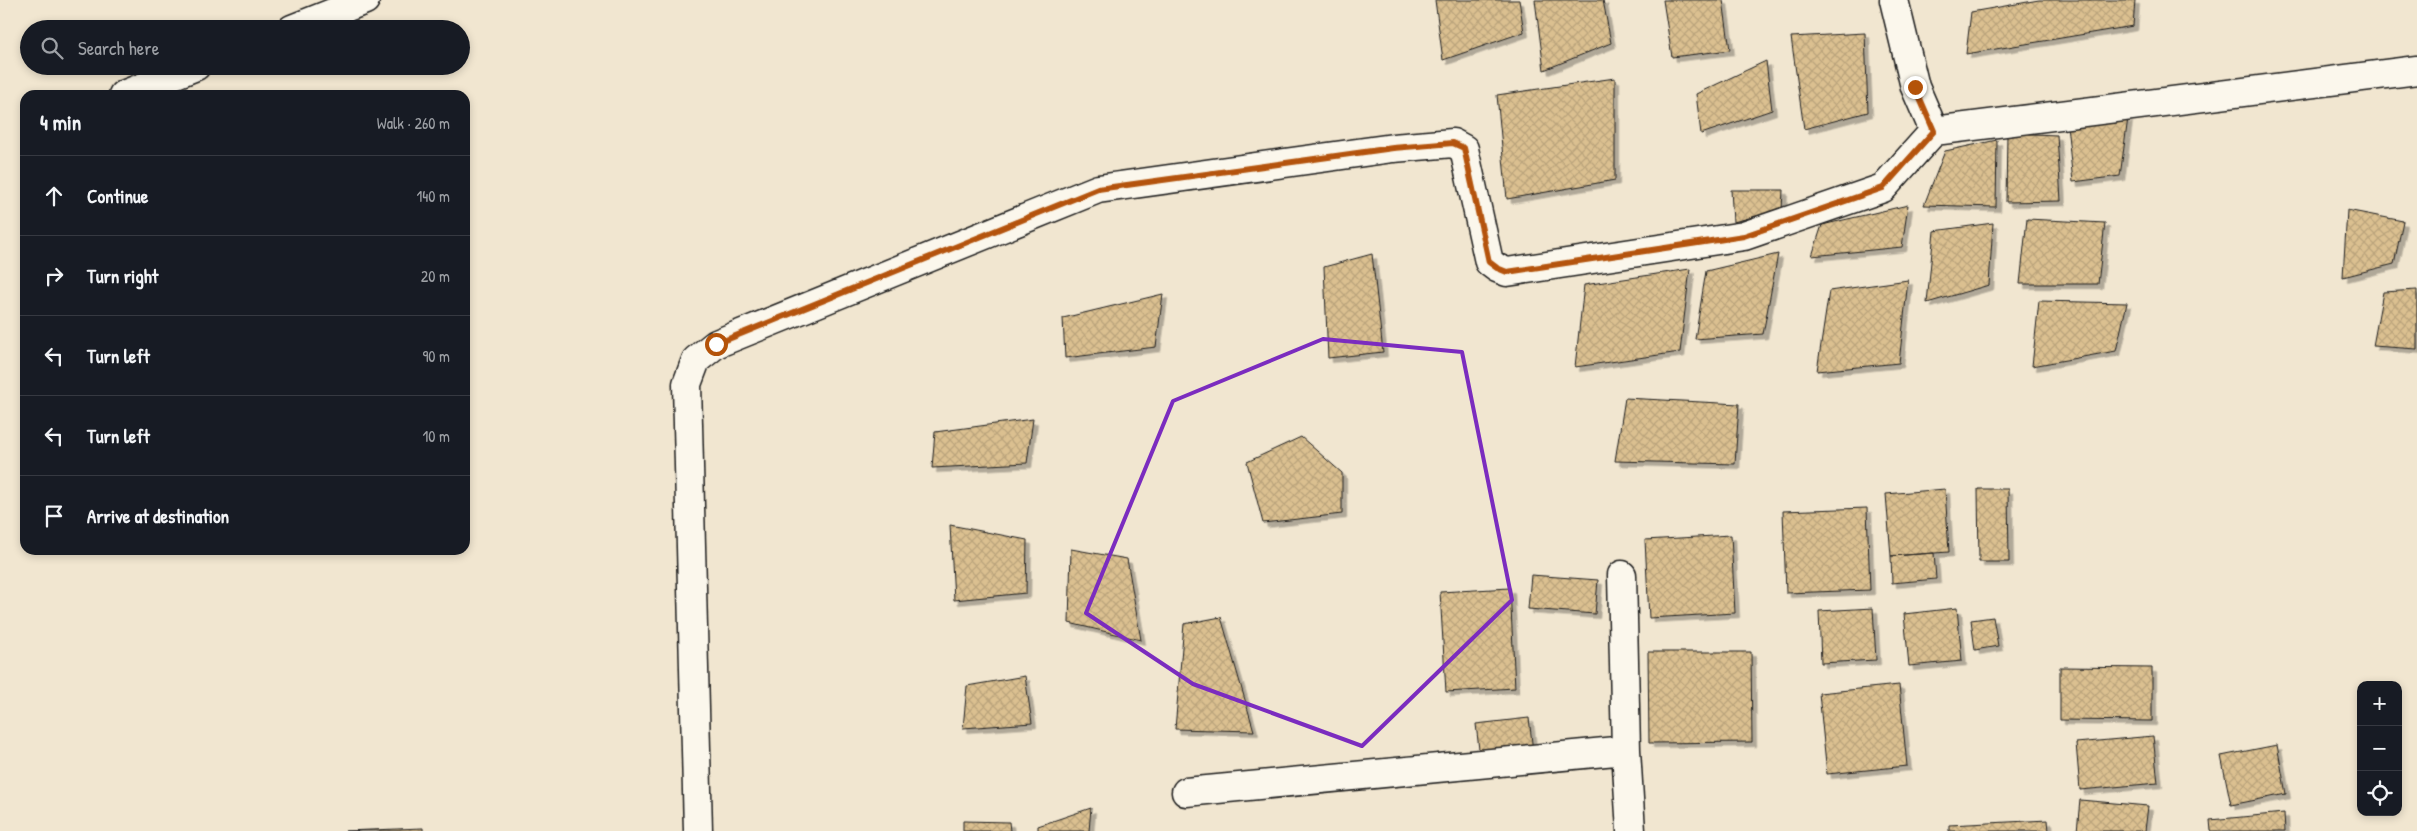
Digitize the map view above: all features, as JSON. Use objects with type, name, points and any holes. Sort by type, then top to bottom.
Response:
[{"type":"street","points":[[315,20],[365,0]]},
{"type":"street","points":[[1894,0],[1915,87],[1934,131]]},
{"type":"street","points":[[698,831],[687,384],[696,360],[716,344],[1098,189],[1393,148],[1453,143],[1464,148],[1489,262],[1507,272],[1744,236],[1883,188],[1934,131],[2417,70]]},
{"type":"street","points":[[136,90],[173,75]]},
{"type":"street","points":[[1622,575],[1626,750],[1631,831]]},
{"type":"street","points":[[1186,792],[1626,750]]},
{"type":"highlighted area","points":[[1323,339],[1462,352],[1512,600],[1362,746],[1193,684],[1086,613],[1173,401]]},
{"type":"building","points":[[1435,0],[1519,0],[1524,32],[1443,60]]},
{"type":"building","points":[[1535,0],[1603,0],[1611,43],[1544,70]]},
{"type":"building","points":[[1663,0],[1723,0],[1730,50],[1672,57]]},
{"type":"building","points":[[2039,0],[2135,0],[2133,26],[1966,54],[1971,12]]},
{"type":"building","points":[[1865,33],[1868,112],[1804,129],[1791,37]]},
{"type":"building","points":[[1766,61],[1772,110],[1701,134],[1696,94]]},
{"type":"building","points":[[1615,78],[1615,180],[1507,199],[1497,95]]},
{"type":"building","points":[[2128,118],[2120,176],[2073,182],[2067,125]]},
{"type":"building","points":[[2007,133],[2057,135],[2061,201],[2006,202]]},
{"type":"building","points":[[1997,140],[1996,207],[1924,205],[1945,151]]},
{"type":"building","points":[[1731,190],[1783,190],[1782,210],[1733,222]]},
{"type":"building","points":[[1908,205],[1902,247],[1812,256],[1822,225]]},
{"type":"building","points":[[2347,210],[2403,221],[2394,264],[2343,277]]},
{"type":"building","points":[[2027,219],[2105,223],[2098,284],[2020,284]]},
{"type":"building","points":[[1993,223],[1989,285],[1927,303],[1934,231]]},
{"type":"building","points":[[1372,254],[1383,352],[1328,358],[1324,267]]},
{"type":"building","points":[[1778,254],[1763,334],[1695,339],[1706,271]]},
{"type":"building","points":[[1690,269],[1680,352],[1575,367],[1584,285]]},
{"type":"building","points":[[1908,280],[1899,363],[1817,371],[1829,291]]},
{"type":"building","points":[[2417,290],[2417,349],[2373,346],[2383,292]]},
{"type":"building","points":[[1163,294],[1156,347],[1065,358],[1063,318]]},
{"type":"building","points":[[2039,301],[2127,303],[2116,351],[2032,366]]},
{"type":"building","points":[[1625,398],[1739,404],[1735,464],[1615,461]]},
{"type":"building","points":[[1033,419],[1027,463],[932,468],[935,432]]},
{"type":"building","points":[[1301,437],[1342,473],[1342,514],[1263,523],[1247,462]]},
{"type":"building","points":[[1945,489],[1949,552],[1891,556],[1886,494]]},
{"type":"building","points":[[1978,489],[2008,489],[2009,562],[1979,562]]},
{"type":"building","points":[[1867,508],[1870,590],[1786,593],[1783,511]]},
{"type":"building","points":[[950,525],[1027,540],[1026,593],[954,600]]},
{"type":"building","points":[[1731,535],[1735,613],[1649,618],[1645,540]]},
{"type":"building","points":[[1071,549],[1127,559],[1141,640],[1069,623]]},
{"type":"building","points":[[1934,553],[1936,579],[1892,583],[1891,556]]},
{"type":"building","points":[[1531,575],[1598,580],[1595,614],[1528,609]]},
{"type":"building","points":[[1510,588],[1515,688],[1446,692],[1440,592]]},
{"type":"building","points":[[1873,608],[1876,660],[1821,663],[1819,611]]},
{"type":"building","points":[[1957,608],[1962,661],[1909,666],[1904,614]]},
{"type":"building","points":[[1221,617],[1254,731],[1175,729],[1184,624]]},
{"type":"building","points":[[1993,617],[1998,646],[1975,650],[1971,620]]},
{"type":"building","points":[[1648,652],[1751,652],[1752,742],[1649,743]]},
{"type":"building","points":[[2060,667],[2152,668],[2152,721],[2060,720]]},
{"type":"building","points":[[1025,676],[1032,723],[963,728],[967,686]]},
{"type":"building","points":[[1899,685],[1907,766],[1827,774],[1819,693]]},
{"type":"building","points":[[1529,718],[1533,751],[1480,758],[1476,724]]},
{"type":"building","points":[[2153,736],[2158,783],[2080,790],[2076,743]]},
{"type":"building","points":[[2277,745],[2286,794],[2231,805],[2221,756]]},
{"type":"building","points":[[2080,800],[2148,806],[2145,831],[2077,831]]},
{"type":"building","points":[[1091,808],[1089,831],[1038,831],[1038,826]]},
{"type":"building","points":[[2284,813],[2285,831],[2211,831],[2210,820]]},
{"type":"building","points":[[2048,820],[2049,831],[1949,831],[1949,825]]},
{"type":"building","points":[[963,821],[1009,822],[1010,831],[963,831]]},
{"type":"building","points":[[423,828],[423,831],[345,831]]},
{"type":"route","points":[[716,344],[1098,189],[1393,148],[1453,143],[1464,148],[1489,262],[1507,272],[1744,236],[1883,188],[1934,131],[1915,87]]}]
